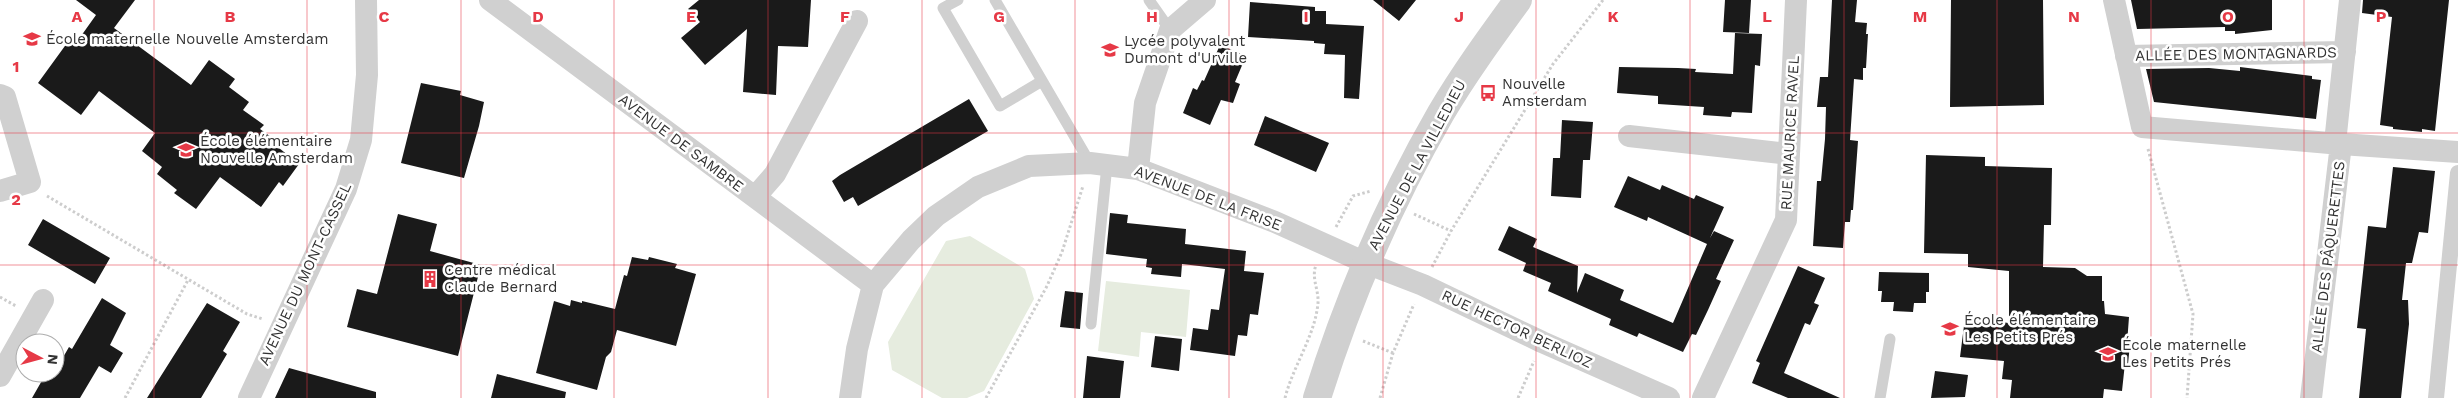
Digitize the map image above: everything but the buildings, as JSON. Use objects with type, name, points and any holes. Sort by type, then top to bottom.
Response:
[{"type":"street","name":"AVENUE DU MONT-CASSEL","points":[[249,398],[346,189],[361,140],[367,75],[366,0]]},
{"type":"street","name":"AVENUE DE SAMBRE","points":[[490,0],[872,285]]},
{"type":"street","points":[[1138,168],[1145,103],[1170,30],[1205,0]]},
{"type":"street","name":"AVENUE DE LA VILLEDIEU","points":[[1317,398],[1338,330],[1393,203],[1441,114],[1467,72],[1518,0]]},
{"type":"street","name":"RUE MAURICE RAVEL","points":[[1704,398],[1786,220],[1796,0]]},
{"type":"street","points":[[2114,0],[2142,127],[2338,144],[2350,0]]},
{"type":"street","points":[[755,197],[775,174],[858,21]]},
{"type":"street","name":"ALLÉE DES MONTAGNARDS","points":[[2126,56],[2345,52]]},
{"type":"street","points":[[0,95],[5,97],[30,182],[0,191]]},
{"type":"street","points":[[1630,136],[1789,154]]},
{"type":"street","name":"ALLÉE DES PÂQUERETTES","points":[[2311,398],[2338,144],[2458,152]]},
{"type":"street","name":"AVENUE DE LA FRISE","points":[[850,398],[857,349],[872,285],[911,240],[936,216],[978,187],[1029,166],[1098,164],[1138,168],[1275,222],[1366,263]]},
{"type":"street","points":[[2436,398],[2458,173]]},
{"type":"street","name":"RUE HECTOR BERLIOZ","points":[[1366,263],[1423,285],[1542,342],[1668,398]]},
{"type":"street","points":[[0,376],[43,300]]},
{"type":"lane","points":[[958,0],[943,8],[1000,106],[1042,81]]},
{"type":"lane","points":[[995,0],[1042,81],[1098,164],[1091,324]]},
{"type":"lane","points":[[1149,0],[1170,30]]},
{"type":"lane","points":[[1880,398],[1890,339]]},
{"type":"path","points":[[1380,398],[1393,353],[1423,285],[1451,231],[1554,64],[1603,0]]},
{"type":"path","points":[[2142,127],[2194,314],[2187,398]]},
{"type":"path","points":[[986,398],[1047,286],[1098,164]]},
{"type":"path","points":[[30,182],[50,198],[247,314],[282,325]]},
{"type":"path","points":[[125,398],[188,280]]},
{"type":"path","points":[[1285,398],[1315,318]]},
{"type":"path","points":[[1518,398],[1542,342]]},
{"type":"shaded area","points":[[970,236],[1025,269],[1034,299],[984,391],[967,398],[942,398],[892,370],[888,342],[946,241]]},
{"type":"shaded area","points":[[1106,281],[1190,290],[1186,337],[1141,332],[1139,357],[1098,351]]},
{"type":"place","name":"École maternelle Nouvelle Amsterdam","points":[[32,39]]},
{"type":"place","name":"Lycée polyvalent Dumont d'Urville","points":[[1110,50]]},
{"type":"place","name":"Nouvelle Amsterdam","points":[[1488,93]]},
{"type":"place","name":"École élémentaire Nouvelle Amsterdam","points":[[186,150]]},
{"type":"place","name":"Centre médical Claude Bernard","points":[[430,279]]},
{"type":"place","name":"École élémentaire Les Petits Prés","points":[[1950,329]]},
{"type":"place","name":"École maternelle Les Petits Prés","points":[[2108,354]]}]
